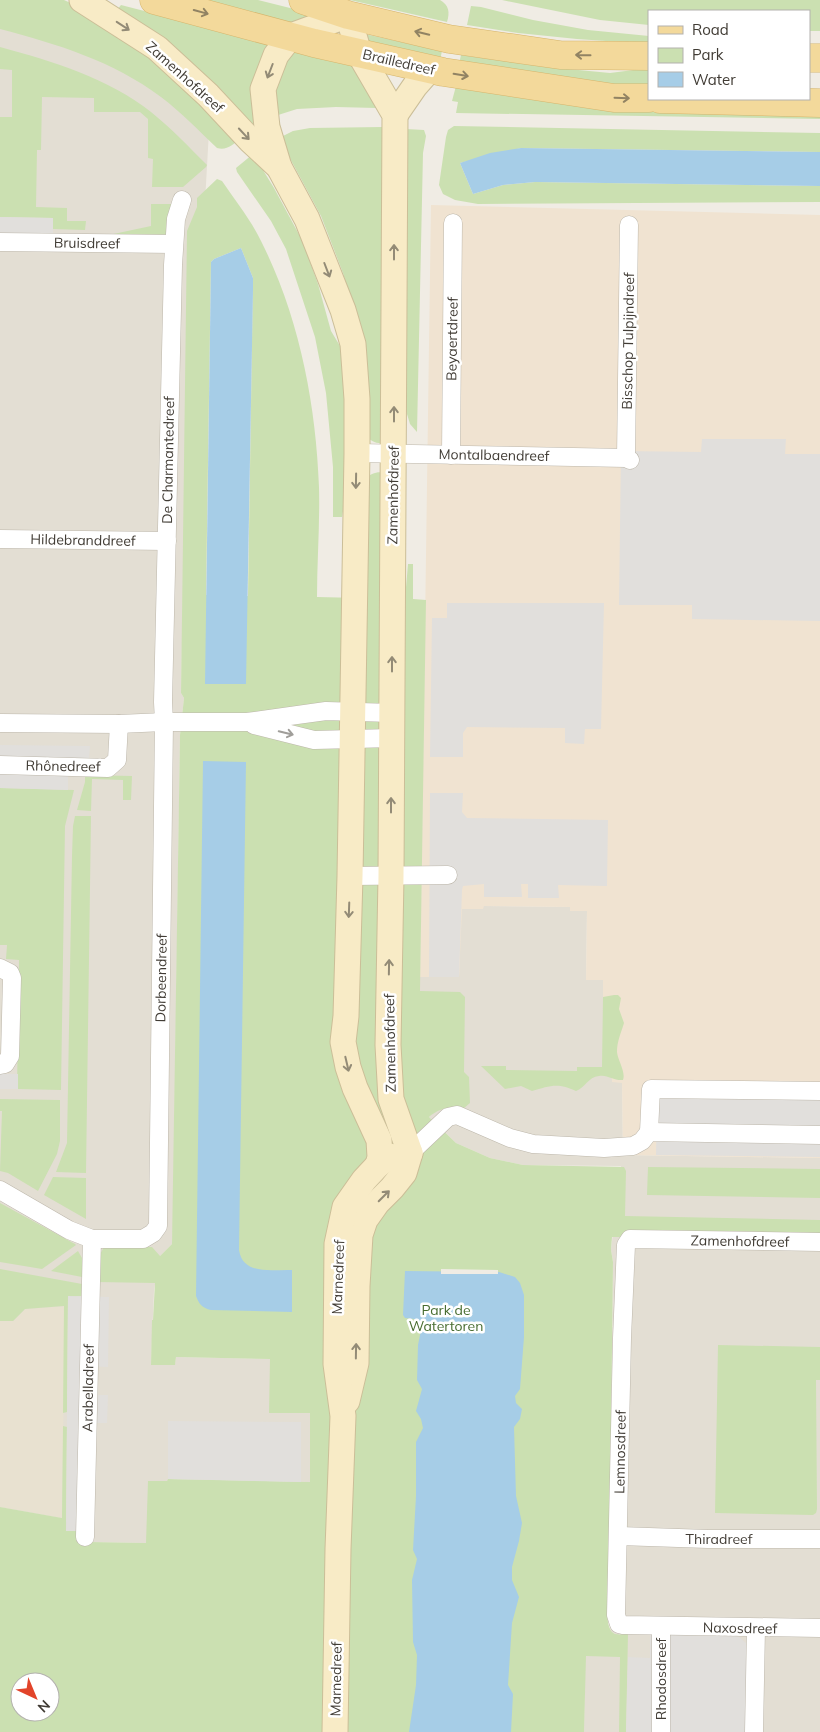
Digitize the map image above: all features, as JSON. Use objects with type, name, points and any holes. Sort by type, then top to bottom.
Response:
[{"type":"main road","name":"Brailledreef","points":[[154,0],[314,43],[430,69],[489,80],[614,98],[648,98]]},
{"type":"main road","points":[[303,0],[348,15],[449,40],[560,55],[648,56]]},
{"type":"main road","points":[[700,100],[820,103]]},
{"type":"street","name":"Zamenhofdreef","points":[[82,0],[157,48],[208,95],[250,140],[279,166]]},
{"type":"street","points":[[291,36],[348,15],[359,53],[395,115],[414,86],[430,69]]},
{"type":"street","name":"Zamenhofdreef","points":[[291,36],[276,55],[263,89],[267,127],[279,166],[307,219],[346,318],[352,344],[357,399],[350,876],[346,1016],[343,1042],[355,1088],[379,1140],[380,1157],[378,1164]]},
{"type":"street","name":"Zamenhofdreef","points":[[395,115],[391,876],[388,1044],[391,1099],[410,1153]]},
{"type":"street","name":"De Charmantedreef","points":[[164,722],[174,244],[176,219],[182,200]]},
{"type":"street","name":"Beyaertdreef","points":[[451,455],[453,223]]},
{"type":"street","name":"Bisschop Tulpijndreef","points":[[628,459],[629,225]]},
{"type":"street","name":"Bruisdreef","points":[[0,242],[174,244]]},
{"type":"street","name":"Montalbaendreef","points":[[357,453],[628,459]]},
{"type":"street","name":"Hildebranddreef","points":[[0,539],[167,541]]},
{"type":"street","points":[[0,723],[247,722],[315,712],[392,713]]},
{"type":"street","name":"Dorbeendreef","points":[[92,1239],[143,1239],[153,1233],[158,1226],[164,722]]},
{"type":"street","points":[[247,722],[314,740],[392,738]]},
{"type":"street","name":"Rhônedreef","points":[[0,765],[108,768],[117,760],[119,724]]},
{"type":"street","points":[[350,876],[448,875]]},
{"type":"street","points":[[0,968],[10,972],[12,978],[10,1056],[5,1064],[0,1065]]},
{"type":"street","points":[[410,1153],[448,1117],[456,1115],[510,1138],[532,1144],[604,1148],[633,1146],[649,1132],[651,1089],[820,1091]]},
{"type":"street","points":[[649,1132],[820,1134]]},
{"type":"street","name":"Marnedreef","points":[[335,1732],[338,1548],[343,1416],[336,1364],[338,1244],[346,1207],[364,1180],[387,1157],[397,1153],[410,1153],[404,1173],[365,1220],[360,1235],[356,1363],[343,1416]]},
{"type":"street","points":[[0,1190],[69,1230],[92,1239]]},
{"type":"street","name":"Arabelladreef","points":[[85,1538],[92,1239]]},
{"type":"street","name":"Zamenhofdreef","points":[[630,1239],[820,1242]]},
{"type":"street","name":"Lemnosdreef","points":[[630,1239],[626,1245],[622,1338],[617,1620],[619,1624],[623,1625],[661,1626]]},
{"type":"street","name":"Thiradreef","points":[[618,1536],[708,1539],[820,1539]]},
{"type":"street","name":"Naxosdreef","points":[[661,1626],[820,1628]]},
{"type":"street","name":"Rhodosdreef","points":[[661,1626],[661,1732]]},
{"type":"street","points":[[754,1732],[756,1628]]},
{"type":"shaded area","points":[[0,0],[211,95],[183,595],[181,693],[184,698],[180,735],[173,1229],[172,1244],[160,1256],[154,1290],[151,1364],[175,1364],[176,1357],[270,1359],[310,1413],[310,1482],[168,1479],[146,1543],[89,1542],[62,1518],[0,1507]]},
{"type":"shaded area","points":[[431,205],[820,215],[820,1158],[623,1155],[622,1083],[612,1082],[611,997],[603,997],[603,980],[586,980],[587,911],[570,911],[570,907],[484,906],[483,909],[462,909],[459,977],[420,977]]},
{"type":"shaded area","points":[[0,217],[53,218],[53,234],[0,233]]},
{"type":"shaded area","points":[[702,439],[786,439],[785,454],[820,454],[820,621],[692,619],[692,605],[619,605],[621,451],[701,452]]},
{"type":"shaded area","points":[[447,603],[604,603],[601,729],[585,729],[584,744],[565,743],[565,728],[467,727],[463,733],[463,757],[430,757],[432,618],[447,618]]},
{"type":"shaded area","points":[[0,745],[90,746],[89,759],[0,757]]},
{"type":"shaded area","points":[[0,774],[68,776],[68,790],[0,788]]},
{"type":"shaded area","points":[[430,793],[463,793],[462,812],[467,818],[608,820],[607,886],[558,885],[559,898],[528,898],[528,884],[521,884],[522,897],[484,897],[484,884],[463,886],[459,977],[429,977]]},
{"type":"shaded area","points":[[483,906],[570,907],[570,911],[587,911],[586,980],[603,980],[611,997],[612,1082],[622,1082],[623,1155],[820,1158],[820,1732],[584,1732],[585,1656],[620,1656],[616,1635],[611,1631],[607,1614],[609,1606],[613,1262],[611,1250],[621,1166],[523,1165],[490,1158],[456,1143],[429,1117],[438,1109],[454,1107],[464,1072],[460,992],[420,992],[420,977],[459,977],[461,909],[483,909]]},
{"type":"shaded area","points":[[0,1074],[18,1074],[18,1089],[0,1089]]},
{"type":"shaded area","points":[[657,1097],[820,1098],[820,1157],[656,1155]]},
{"type":"shaded area","points":[[68,1296],[109,1297],[108,1367],[81,1366],[80,1395],[108,1395],[107,1423],[80,1423],[79,1531],[66,1531]]},
{"type":"shaded area","points":[[65,1306],[62,1518],[0,1507],[0,1321],[13,1321],[25,1309]]},
{"type":"shaded area","points":[[168,1421],[301,1422],[301,1482],[168,1479]]},
{"type":"shaded area","points":[[728,1634],[739,1637],[746,1643],[748,1649],[747,1732],[626,1732],[628,1657],[650,1658],[650,1635]]},
{"type":"green space","points":[[0,0],[64,0],[86,10],[126,35],[240,139],[227,148],[217,148],[183,115],[161,97],[124,73],[84,55],[0,29]]},
{"type":"green space","points":[[189,0],[258,0],[322,16],[294,27]]},
{"type":"green space","points":[[350,0],[440,0],[447,7],[448,18],[447,22]]},
{"type":"green space","points":[[502,0],[820,0],[820,31],[810,31],[810,10],[648,10],[648,25],[600,20]]},
{"type":"green space","points":[[121,5],[272,44],[260,125],[251,131],[117,10]]},
{"type":"green space","points":[[471,6],[481,7],[533,20],[588,30],[648,36],[648,44],[518,33],[467,25]]},
{"type":"green space","points":[[360,33],[442,51],[440,60],[363,43]]},
{"type":"green space","points":[[0,47],[79,72],[117,89],[158,118],[207,165],[206,167],[183,187],[152,187],[153,159],[148,158],[148,119],[140,112],[94,112],[94,98],[42,97],[41,150],[37,150],[36,207],[67,208],[67,221],[86,221],[85,230],[53,229],[53,218],[0,217],[0,117],[12,117],[12,70],[0,69]]},
{"type":"green space","points":[[295,49],[359,65],[377,108],[336,107],[297,109],[275,116],[274,82],[278,72]]},
{"type":"green space","points":[[461,55],[547,67],[610,73],[648,68],[648,87],[626,86],[459,64]]},
{"type":"green space","points":[[456,86],[820,113],[820,119],[456,113],[458,102],[452,101]]},
{"type":"green space","points":[[454,126],[820,133],[820,152],[521,148],[460,163],[473,194],[503,185],[535,182],[820,186],[820,202],[478,204],[455,200],[443,194],[439,185],[446,137],[448,130]]},
{"type":"green space","points":[[382,127],[391,443],[377,443],[366,436],[352,306],[343,273],[321,216],[279,138],[293,131],[310,128]]},
{"type":"green space","points":[[406,129],[424,130],[426,136],[423,153],[417,432],[410,424],[404,404]]},
{"type":"green space","points":[[253,154],[303,242],[318,284],[331,331],[340,346],[347,364],[351,464],[342,517],[333,517],[333,467],[326,393],[315,337],[286,249],[271,221],[236,168]]},
{"type":"green space","name":"Park de Watertoren","points":[[217,179],[222,181],[257,233],[286,299],[303,361],[314,424],[319,487],[317,597],[360,598],[368,476],[376,473],[391,472],[389,599],[405,599],[408,564],[413,564],[413,599],[426,600],[420,991],[460,992],[465,997],[464,1072],[469,1077],[470,1103],[463,1109],[445,1108],[429,1117],[456,1143],[490,1158],[523,1165],[624,1167],[626,1171],[625,1216],[820,1220],[820,1236],[612,1237],[608,1617],[612,1632],[615,1634],[628,1634],[626,1732],[619,1732],[620,1657],[586,1656],[584,1732],[0,1732],[0,1507],[62,1518],[63,1426],[67,1427],[66,1521],[89,1542],[146,1543],[148,1481],[167,1481],[168,1479],[310,1482],[310,1413],[269,1413],[270,1359],[176,1357],[175,1365],[151,1365],[155,1283],[96,1282],[97,1260],[104,1247],[152,1247],[160,1256],[172,1244],[180,735],[184,698],[181,693],[187,231],[197,207],[197,198]],"holes":[[[241,248],[253,278],[248,596],[206,595],[211,262]]]},
{"type":"green space","points":[[151,204],[172,204],[171,227],[165,236],[104,236],[151,226]]},
{"type":"green space","points":[[85,775],[132,776],[131,800],[123,800],[123,780],[92,779],[91,811],[77,810],[85,782]]},
{"type":"green space","points":[[0,788],[74,790],[65,826],[61,1090],[17,1089],[19,960],[6,959],[7,945],[0,945]]},
{"type":"green space","points":[[75,816],[91,816],[86,1173],[56,1172],[67,1143],[72,856]]},
{"type":"green space","points":[[618,995],[621,998],[619,1009],[624,1023],[618,1041],[617,1052],[624,1077],[623,1080],[605,1076],[595,1077],[576,1091],[564,1086],[549,1086],[532,1091],[521,1086],[505,1089],[481,1066],[506,1066],[506,1070],[577,1071],[577,1067],[602,1067],[603,997]]},
{"type":"green space","points":[[0,1099],[60,1100],[60,1141],[57,1154],[38,1191],[8,1173],[0,1171],[2,1111],[0,1111]]},
{"type":"green space","points":[[648,1167],[820,1169],[820,1198],[647,1195]]},
{"type":"green space","points":[[53,1177],[86,1178],[86,1219],[44,1195]]},
{"type":"green space","points":[[0,1203],[76,1245],[42,1269],[0,1262]]},
{"type":"green space","points":[[78,1251],[82,1258],[82,1277],[51,1271]]},
{"type":"green space","points":[[0,1269],[82,1284],[82,1296],[68,1297],[67,1412],[63,1413],[64,1306],[25,1309],[13,1321],[0,1321]]},
{"type":"green space","points":[[718,1345],[820,1347],[820,1380],[816,1380],[817,1509],[813,1515],[715,1513]]},
{"type":"water","points":[[521,148],[820,152],[820,186],[535,182],[503,185],[473,194],[460,163],[490,153]]},
{"type":"water","points":[[241,248],[253,278],[246,684],[205,684],[211,262]]},
{"type":"water","points":[[203,761],[246,762],[239,1250],[246,1264],[252,1267],[267,1270],[292,1270],[292,1312],[211,1310],[201,1305],[196,1296]]},
{"type":"water","points":[[405,1271],[499,1272],[515,1277],[520,1283],[524,1295],[524,1337],[520,1389],[515,1396],[516,1403],[522,1409],[520,1419],[514,1427],[516,1496],[522,1523],[512,1567],[512,1580],[519,1597],[512,1623],[508,1685],[513,1694],[511,1732],[409,1732],[416,1685],[417,1655],[413,1642],[412,1580],[417,1559],[413,1550],[416,1442],[423,1428],[421,1419],[416,1411],[422,1389],[417,1380],[418,1345],[421,1330],[414,1319],[405,1318],[403,1315]]},
{"type":"pier","points":[[441,1269],[498,1270],[498,1274],[441,1274]]}]
